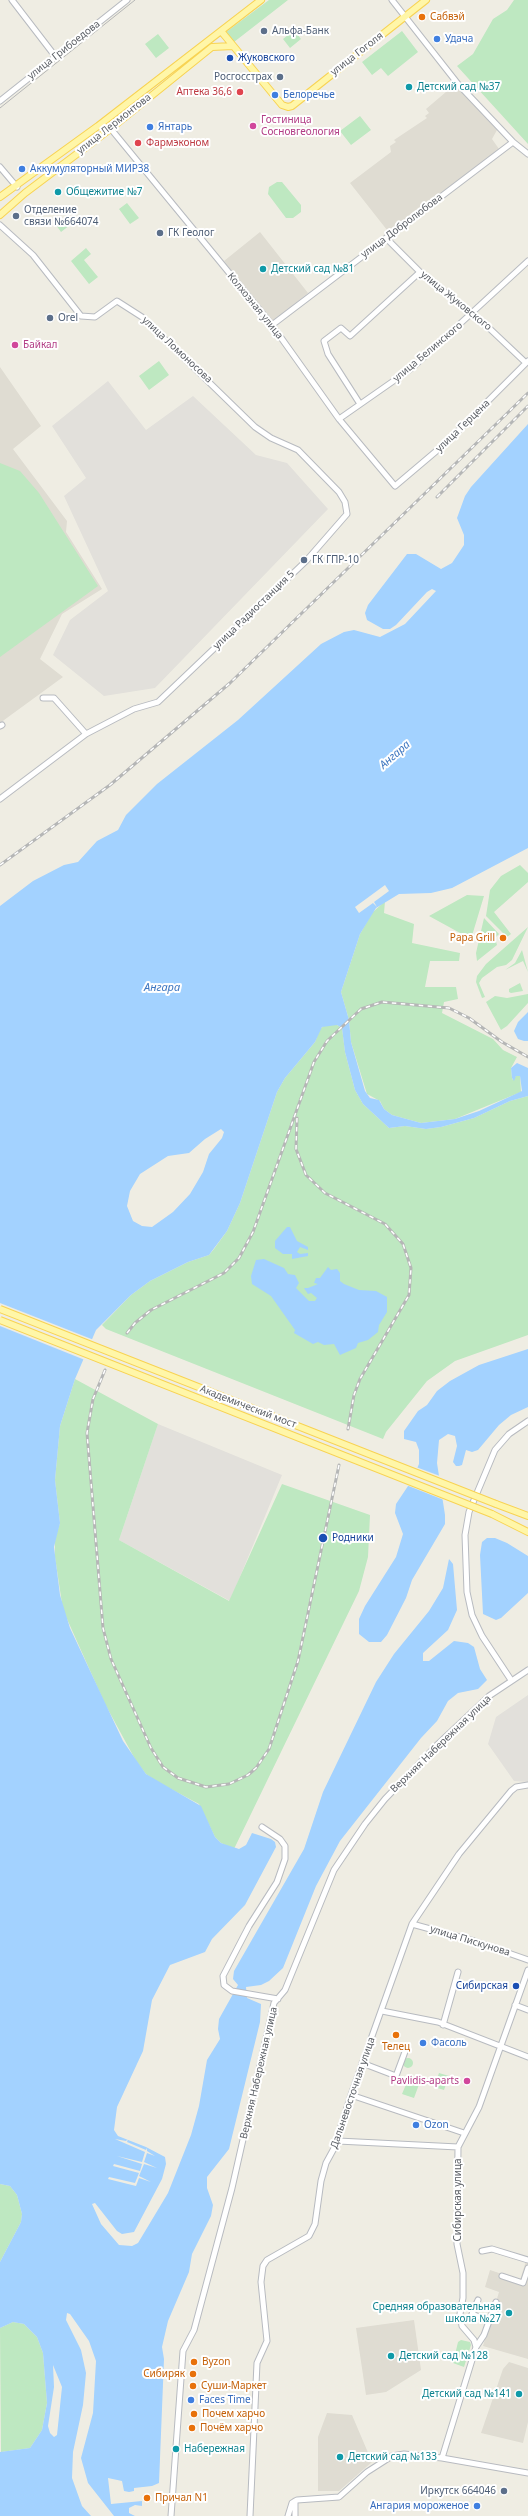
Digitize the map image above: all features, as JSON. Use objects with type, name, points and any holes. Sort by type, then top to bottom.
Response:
[{"type":"main road","name":"улица Лермонтова","points":[[0,197],[17,187],[262,0]]},
{"type":"main road","name":"улица Гоголя","points":[[232,46],[282,105],[288,107],[292,106],[426,0]]},
{"type":"main road","points":[[221,31],[232,46]]},
{"type":"main road","points":[[207,41],[212,47],[232,46]]},
{"type":"main road","name":"улица Лермонтова","points":[[1,216],[25,193],[110,129],[212,47]]},
{"type":"main road","name":"Академический мост","points":[[0,1309],[528,1516]]},
{"type":"main road","name":"Академический мост","points":[[0,1320],[512,1523]]},
{"type":"main road","points":[[512,1523],[528,1528]]},
{"type":"main road","points":[[512,1523],[528,1532]]},
{"type":"street","points":[[12,0],[55,56]]},
{"type":"street","name":"улица Грибоедова","points":[[0,101],[127,0]]},
{"type":"street","points":[[392,0],[458,84],[513,142],[528,154]]},
{"type":"street","name":"Колхозная улица","points":[[110,129],[272,325],[338,420],[395,486]]},
{"type":"street","name":"улица Добролюбова","points":[[272,325],[513,142]]},
{"type":"street","points":[[0,167],[17,187]]},
{"type":"street","name":"улица Ломоносова","points":[[0,225],[33,255],[81,316],[95,317],[116,301],[142,317],[255,427],[271,438],[298,450],[339,492],[345,502],[347,514]]},
{"type":"street","name":"улица Жуковского","points":[[386,238],[420,272],[527,362]]},
{"type":"street","name":"улица Белинского","points":[[338,420],[412,368],[472,315],[528,261]]},
{"type":"street","points":[[360,404],[328,354],[324,341],[341,328],[350,336],[420,272]]},
{"type":"street","name":"улица Герцена","points":[[395,486],[447,442],[527,362]]},
{"type":"street","name":"улица Радиостанция 5","points":[[86,734],[134,709],[158,702],[306,560],[347,514]]},
{"type":"street","points":[[0,799],[86,734],[54,698],[42,698]]},
{"type":"street","points":[[511,1680],[482,1636],[472,1615],[467,1592],[465,1535],[469,1512],[495,1450],[511,1431],[528,1422]]},
{"type":"street","name":"Верхняя Набережная улица","points":[[171,2516],[183,2351],[194,2330],[232,2188],[274,2003],[285,1990],[334,1870],[361,1830],[410,1771],[489,1696],[528,1670]]},
{"type":"street","name":"Дальневосточная улица","points":[[250,2516],[257,2363],[267,2341],[261,2282],[263,2266],[267,2260],[309,2236],[315,2224],[321,2181],[326,2164],[338,2141],[350,2095],[382,2011],[405,1937],[412,1924],[459,1854],[511,1791],[516,1787],[528,1786]]},
{"type":"street","points":[[262,1827],[280,1839],[285,1846],[285,1859],[277,1882],[250,1926],[223,1976],[224,1985],[232,1991],[252,1993],[278,1999]]},
{"type":"street","name":"улица Пискунова","points":[[412,1924],[474,1941],[528,1960]]},
{"type":"street","name":"Сибирская улица","points":[[476,2347],[474,2340],[462,2326],[460,2314],[463,2298],[463,2273],[457,2244],[458,2147],[464,2132],[471,2125],[479,2107],[528,1970]]},
{"type":"street","points":[[443,2025],[458,1972]]},
{"type":"street","points":[[515,2005],[528,2010]]},
{"type":"street","points":[[382,2011],[408,2015],[443,2025],[500,2048],[528,2057]]},
{"type":"street","points":[[362,2063],[396,2076],[406,2049]]},
{"type":"street","points":[[350,2095],[464,2132]]},
{"type":"street","points":[[338,2141],[458,2147]]},
{"type":"street","points":[[482,2251],[492,2249],[528,2260]]},
{"type":"street","points":[[502,2276],[522,2283],[528,2268]]},
{"type":"street","points":[[478,2300],[472,2314],[489,2321]]},
{"type":"street","points":[[442,2458],[476,2347],[484,2335],[496,2302]]},
{"type":"street","points":[[288,2516],[292,2503],[296,2501],[339,2497],[367,2472],[392,2456],[404,2454],[442,2458],[528,2473]]},
{"type":"street","points":[[295,2516],[296,2501]]},
{"type":"shaded area","points":[[453,86],[458,87],[497,130],[492,139],[499,149],[398,226],[387,230],[350,183],[391,152],[390,146],[396,142],[394,140],[427,118],[425,116],[429,113],[426,109]]},
{"type":"shaded area","points":[[260,232],[308,293],[272,322],[224,261]]},
{"type":"shaded area","points":[[0,367],[41,426],[13,449],[67,521],[66,532],[102,589],[62,614],[40,659],[63,677],[0,723]]},
{"type":"shaded area","points":[[108,381],[146,430],[193,396],[256,455],[287,463],[328,509],[155,688],[104,696],[53,655],[70,620],[108,591],[64,496],[86,478],[52,426]]},
{"type":"shaded area","points":[[158,1424],[282,1475],[230,1601],[119,1540]]},
{"type":"shaded area","points":[[528,1695],[528,1782],[514,1781],[488,1744],[496,1717]]},
{"type":"shaded area","points":[[526,2261],[528,2262],[528,2359],[483,2346],[499,2292],[485,2287],[490,2270],[520,2280]]},
{"type":"shaded area","points":[[414,2320],[421,2370],[386,2392],[366,2395],[356,2328]]},
{"type":"shaded area","points":[[509,2362],[528,2368],[528,2422],[523,2443],[481,2433],[503,2369]]},
{"type":"shaded area","points":[[327,2413],[352,2415],[372,2462],[339,2491],[318,2491],[318,2437]]},
{"type":"green space","points":[[269,0],[288,0],[234,42],[226,32]]},
{"type":"green space","points":[[514,0],[528,0],[528,144],[457,66],[473,54],[493,19],[507,10]]},
{"type":"green space","points":[[294,30],[301,39],[290,48],[283,39]]},
{"type":"green space","points":[[402,31],[418,52],[388,76],[381,68],[372,75],[362,62]]},
{"type":"green space","points":[[158,34],[169,48],[156,58],[145,44]]},
{"type":"green space","points":[[360,116],[371,130],[351,145],[340,131]]},
{"type":"green space","points":[[277,182],[282,182],[301,205],[301,212],[293,218],[286,218],[268,194],[269,187]]},
{"type":"green space","points":[[127,203],[139,218],[130,224],[119,209]]},
{"type":"green space","points":[[69,215],[74,222],[61,232],[56,225]]},
{"type":"green space","points":[[86,248],[91,254],[84,260],[98,277],[89,284],[71,261]]},
{"type":"green space","points":[[159,361],[169,375],[149,390],[139,376]]},
{"type":"green space","points":[[0,463],[20,471],[39,493],[98,586],[0,657]]},
{"type":"green space","points":[[520,865],[528,873],[528,882],[494,912],[511,934],[507,937],[486,916],[490,890],[501,876]]},
{"type":"green space","points":[[467,895],[484,896],[471,939],[429,916]]},
{"type":"green space","points":[[385,901],[384,913],[414,924],[412,943],[460,953],[459,961],[430,961],[425,987],[456,987],[458,999],[444,1002],[442,1013],[493,1039],[503,1050],[517,1057],[511,1068],[512,1078],[513,1080],[516,1076],[520,1076],[521,1092],[455,1119],[421,1123],[392,1115],[384,1109],[380,1101],[367,1094],[351,1042],[349,1020],[341,992],[360,934],[372,913]]},
{"type":"green space","points":[[484,918],[499,934],[495,938],[497,945],[477,961],[476,953]]},
{"type":"green space","points":[[528,927],[512,960],[506,965],[497,967],[482,978],[479,983],[485,997],[482,998],[476,982],[477,976],[486,964]]},
{"type":"green space","points":[[522,950],[528,972],[523,961],[505,970],[515,963]]},
{"type":"green space","points":[[520,983],[523,991],[509,992],[509,989]]},
{"type":"green space","points":[[528,994],[528,1003],[507,1026],[501,1030],[486,1002],[495,996],[507,998]]},
{"type":"green space","points":[[325,1025],[337,1025],[342,1028],[345,1052],[355,1090],[363,1104],[389,1128],[405,1126],[426,1129],[441,1127],[474,1118],[510,1101],[528,1096],[528,1335],[455,1361],[427,1381],[386,1432],[383,1439],[106,1329],[102,1325],[131,1295],[150,1281],[188,1262],[209,1255],[214,1249],[227,1231],[240,1203],[277,1092],[285,1078],[315,1042],[320,1029]]},
{"type":"green space","points":[[75,1379],[158,1424],[119,1540],[229,1601],[282,1484],[370,1515],[368,1557],[359,1591],[234,1849],[221,1843],[215,1837],[199,1804],[156,1781],[146,1774],[136,1761],[105,1704],[63,1610],[55,1557],[55,1539],[60,1523],[55,1480],[60,1426]]},
{"type":"green space","points":[[406,2058],[410,2058],[412,2059],[412,2067],[406,2068],[403,2065],[403,2061]]},
{"type":"green space","points":[[439,2073],[449,2076],[444,2090],[434,2087]]},
{"type":"green space","points":[[410,2075],[421,2079],[414,2098],[402,2094]]},
{"type":"green space","points":[[0,2184],[10,2186],[17,2195],[22,2214],[21,2222],[0,2262]]},
{"type":"green space","points":[[13,2322],[24,2324],[37,2337],[43,2353],[47,2403],[42,2430],[30,2448],[1,2452],[0,2328]]},
{"type":"green space","points":[[461,2340],[470,2342],[471,2345],[464,2367],[453,2363],[458,2342]]},
{"type":"water","name":"Ангара","points":[[528,424],[528,848],[452,888],[431,893],[399,894],[376,908],[360,934],[341,992],[349,1020],[351,1042],[365,1091],[370,1098],[379,1100],[384,1109],[392,1115],[421,1123],[455,1119],[479,1111],[522,1091],[520,1076],[516,1076],[514,1081],[512,1078],[511,1068],[517,1063],[528,1068],[528,1096],[510,1101],[474,1118],[441,1127],[426,1129],[405,1126],[389,1128],[363,1104],[355,1090],[345,1052],[342,1028],[337,1025],[322,1027],[315,1042],[285,1078],[277,1092],[240,1203],[227,1231],[209,1255],[188,1262],[150,1281],[131,1295],[96,1330],[75,1379],[60,1426],[55,1480],[60,1523],[54,1547],[60,1595],[70,1628],[123,1741],[146,1774],[201,1806],[215,1837],[221,1843],[239,1849],[246,1845],[252,1833],[271,1839],[275,1842],[276,1847],[245,1905],[212,1939],[205,1952],[170,1965],[152,2000],[143,2051],[117,2107],[114,2130],[118,2136],[146,2147],[165,2157],[166,2164],[162,2179],[134,2232],[122,2234],[117,2231],[95,2203],[92,2204],[101,2224],[119,2245],[132,2246],[138,2243],[168,2193],[191,2135],[199,2106],[207,2060],[220,2039],[218,2029],[219,2019],[238,1985],[233,1979],[234,1971],[304,1849],[323,1792],[376,1682],[394,1654],[429,1611],[443,1588],[449,1559],[453,1564],[457,1610],[448,1630],[423,1653],[423,1661],[429,1661],[454,1641],[468,1643],[474,1647],[480,1669],[487,1680],[478,1689],[458,1693],[448,1701],[437,1721],[421,1738],[340,1841],[316,1886],[283,1968],[269,1981],[261,1985],[246,1987],[247,1998],[261,2004],[260,2022],[229,2149],[207,2177],[207,2188],[213,2205],[211,2216],[192,2254],[189,2272],[168,2321],[162,2347],[164,2359],[159,2483],[152,2486],[134,2488],[134,2491],[129,2492],[124,2491],[122,2481],[108,2478],[111,2504],[142,2501],[142,2506],[135,2505],[129,2508],[129,2513],[135,2516],[114,2516],[88,2483],[81,2458],[93,2413],[96,2361],[89,2341],[70,2314],[67,2313],[66,2320],[81,2350],[86,2373],[83,2405],[73,2452],[72,2478],[82,2506],[91,2516],[0,2516],[0,2452],[30,2448],[42,2430],[47,2403],[43,2353],[37,2337],[24,2324],[13,2322],[0,2328],[0,2262],[21,2222],[22,2214],[17,2195],[10,2186],[0,2184],[0,906],[33,881],[64,865],[78,862],[97,841],[118,830],[126,815],[157,784],[238,720],[321,644],[344,632],[354,630],[380,637],[405,624],[436,591],[432,589],[427,592],[396,625],[390,629],[383,629],[367,620],[365,613],[368,605],[407,554],[416,554],[441,569],[452,563],[464,545],[464,535],[457,518],[465,496],[471,487]],"holes":[[[221,1129],[224,1132],[222,1138],[209,1154],[203,1172],[190,1194],[173,1212],[152,1227],[142,1226],[133,1221],[127,1206],[130,1191],[140,1174],[168,1156],[189,1153],[205,1139]],[[53,2365],[62,2387],[57,2435],[54,2437],[50,2433],[48,2426],[54,2387]]]},
{"type":"water","points":[[528,1012],[528,1041],[524,1041],[518,1039],[514,1031],[518,1022]]},
{"type":"water","points":[[287,1227],[290,1227],[297,1241],[308,1247],[308,1250],[300,1247],[297,1252],[300,1254],[308,1253],[308,1256],[292,1259],[292,1254],[283,1254],[275,1248],[275,1241]]},
{"type":"water","points":[[264,1259],[284,1268],[288,1274],[295,1275],[299,1283],[296,1288],[309,1301],[315,1301],[317,1298],[311,1293],[308,1294],[304,1288],[318,1284],[314,1283],[316,1278],[320,1278],[328,1267],[331,1270],[337,1269],[340,1273],[340,1281],[344,1284],[359,1290],[376,1291],[387,1297],[387,1312],[379,1325],[378,1332],[368,1340],[358,1343],[356,1348],[340,1355],[334,1344],[324,1345],[318,1342],[313,1344],[294,1333],[295,1330],[271,1296],[252,1284],[251,1276],[256,1260]]},
{"type":"water","points":[[528,1349],[528,1407],[511,1415],[499,1425],[478,1450],[472,1452],[466,1450],[462,1465],[456,1466],[453,1462],[457,1446],[455,1436],[448,1434],[439,1440],[437,1463],[445,1524],[412,1580],[406,1598],[387,1635],[381,1642],[369,1642],[359,1634],[359,1619],[365,1606],[396,1557],[403,1534],[395,1513],[396,1504],[412,1480],[419,1464],[419,1450],[416,1442],[404,1439],[404,1431],[418,1411],[427,1405],[437,1391],[450,1381],[479,1365]]},
{"type":"water","points":[[487,1538],[495,1538],[507,1543],[528,1556],[528,1593],[501,1618],[496,1620],[483,1614],[480,1555],[482,1542]]},
{"type":"pier","points":[[385,885],[389,891],[374,902],[377,907],[373,903],[359,913],[355,907]]},
{"type":"pier","points":[[0,1303],[94,1340],[85,1360],[0,1326]]},
{"type":"pier","points":[[416,1467],[440,1476],[444,1500],[406,1485]]},
{"type":"pier","points":[[115,2139],[126,2141],[128,2139],[127,2142],[146,2150],[147,2148],[147,2151],[155,2156],[147,2153],[144,2162],[157,2168],[144,2164],[139,2176],[151,2182],[139,2178],[136,2186],[108,2179],[109,2177],[135,2183],[139,2173],[113,2166],[114,2164],[140,2171],[142,2164],[117,2156],[142,2162],[145,2152]]},
{"type":"tram line","points":[[0,108],[135,0]]},
{"type":"railway","points":[[0,865],[110,785],[230,683],[528,393]]},
{"type":"railway","points":[[437,497],[528,406]]},
{"type":"railway","points":[[127,1333],[135,1323],[151,1310],[224,1273],[239,1258],[253,1232],[314,1062],[327,1041],[361,1009],[382,1002],[449,1008],[469,1018],[502,1042],[528,1057]]},
{"type":"railway","points":[[297,1118],[296,1149],[306,1175],[325,1193],[385,1224],[403,1244],[411,1268],[409,1295],[360,1379],[354,1395],[348,1429]]},
{"type":"railway","points":[[105,1370],[93,1399],[87,1433],[103,1628],[111,1659],[151,1748],[163,1767],[178,1778],[206,1787],[229,1784],[248,1775],[256,1768],[269,1749],[298,1661],[339,1465]]},
{"type":"place","name":"Сабвэй","points":[[422,17]]},
{"type":"place","name":"Альфа-Банк","points":[[264,31]]},
{"type":"place","name":"Удача","points":[[437,39]]},
{"type":"place","name":"Жуковского","points":[[230,58]]},
{"type":"place","name":"Росгосстрах","points":[[280,77]]},
{"type":"place","name":"Детский сад №37","points":[[409,87]]},
{"type":"place","name":"Аптека 36,6","points":[[240,92]]},
{"type":"place","name":"Белоречье","points":[[275,95]]},
{"type":"place","name":"Гостиница Сосновгеология","points":[[253,126]]},
{"type":"place","name":"Янтарь","points":[[150,127]]},
{"type":"place","name":"Фармэконом","points":[[138,143]]},
{"type":"place","name":"Аккумуляторный МИР38","points":[[22,169]]},
{"type":"place","name":"Общежитие №7","points":[[58,192]]},
{"type":"place","name":"Отделение связи №664074","points":[[16,216]]},
{"type":"place","name":"ГК Геолог","points":[[160,233]]},
{"type":"place","name":"Детский сад №81","points":[[263,269]]},
{"type":"place","name":"Orel","points":[[50,318]]},
{"type":"place","name":"Байкал","points":[[15,345]]},
{"type":"place","name":"ГК ГПР-10","points":[[304,560]]},
{"type":"place","name":"Papa Grill","points":[[503,938]]},
{"type":"place","name":"Родники","points":[[323,1538]]},
{"type":"place","name":"Сибирская","points":[[516,1986]]},
{"type":"place","name":"Телец","points":[[396,2035]]},
{"type":"place","name":"Фасоль","points":[[423,2043]]},
{"type":"place","name":"Pavlidis-aparts","points":[[467,2081]]},
{"type":"place","name":"Ozon","points":[[416,2125]]},
{"type":"place","name":"Средняя образовательная школа №27","points":[[509,2313]]},
{"type":"place","name":"Детский сад №128","points":[[391,2356]]},
{"type":"place","name":"Byzon","points":[[194,2362]]},
{"type":"place","name":"Сибиряк","points":[[193,2374]]},
{"type":"place","name":"Суши-Маркет","points":[[193,2386]]},
{"type":"place","name":"Детский сад №141","points":[[519,2394]]},
{"type":"place","name":"Faces Time","points":[[191,2400]]},
{"type":"place","name":"Почем харчо","points":[[194,2414]]},
{"type":"place","name":"Почём харчо","points":[[192,2428]]},
{"type":"place","name":"Набережная","points":[[176,2449]]},
{"type":"place","name":"Детский сад №133","points":[[340,2457]]},
{"type":"place","name":"Иркутск 664046","points":[[504,2491]]},
{"type":"place","name":"Причал N1","points":[[147,2498]]},
{"type":"place","name":"Ангария мороженое","points":[[477,2506]]}]
